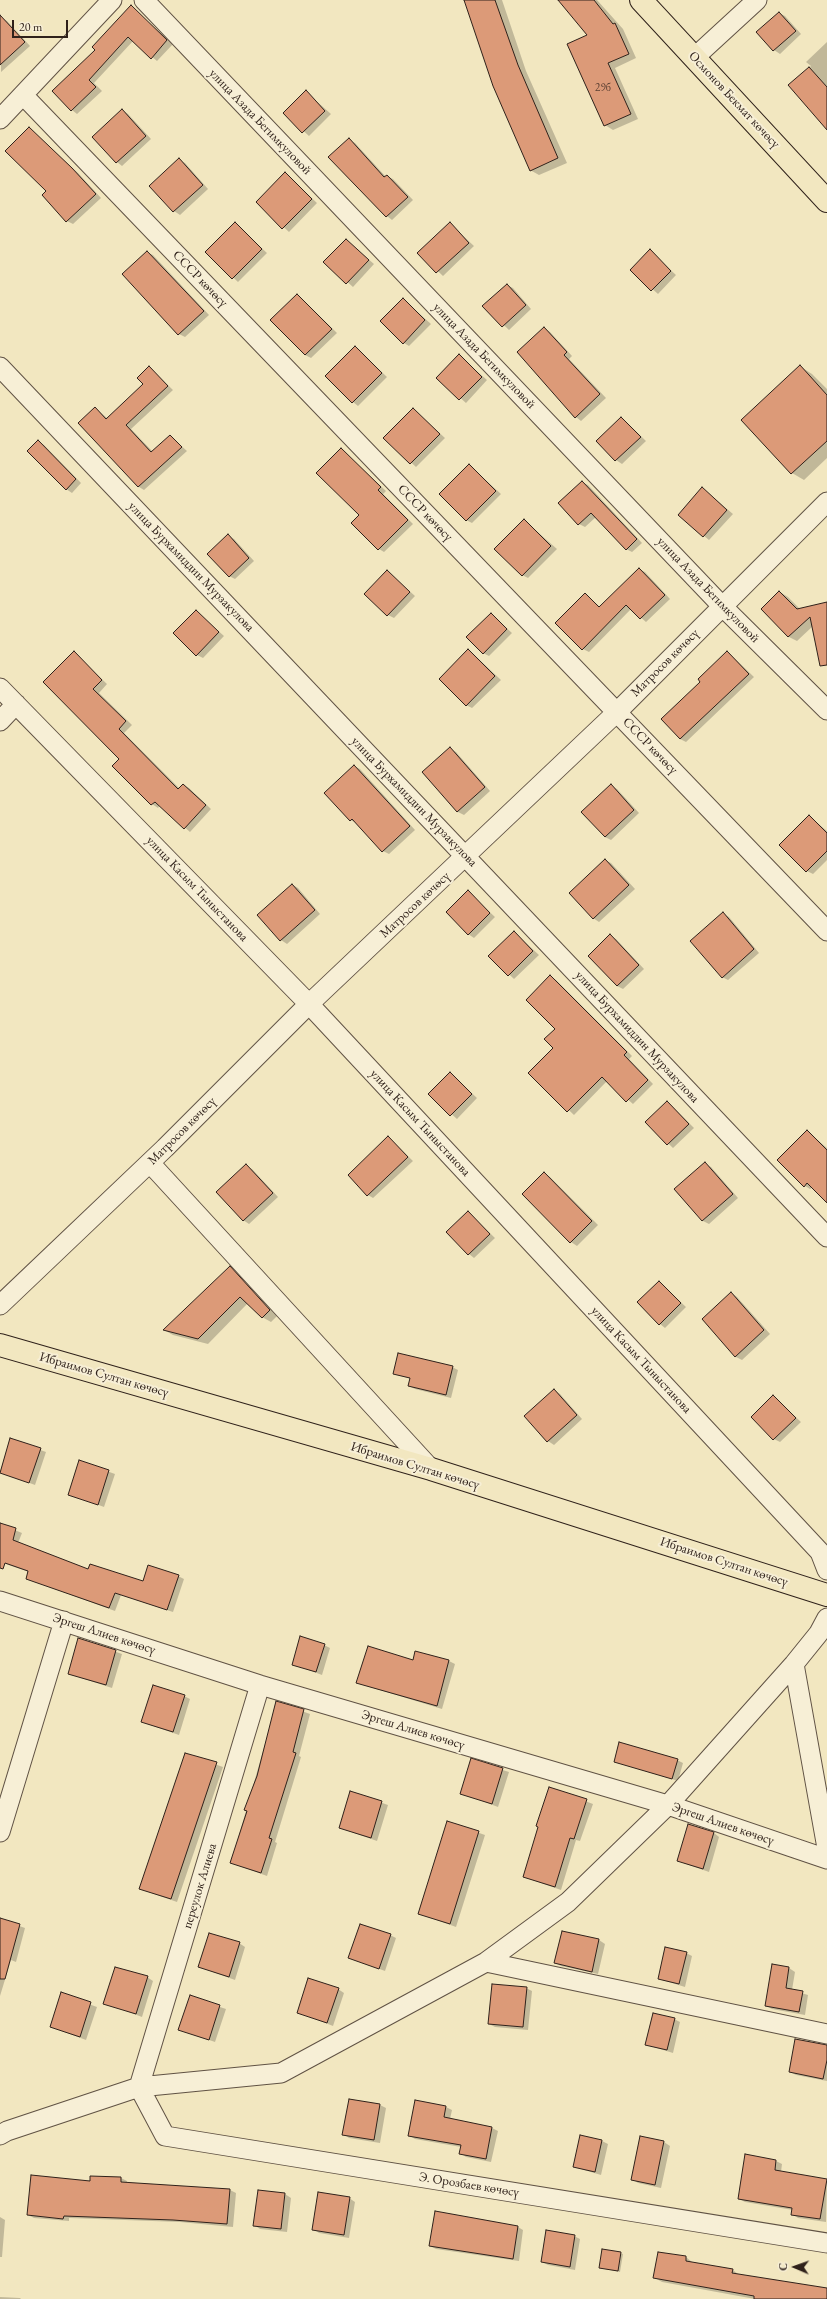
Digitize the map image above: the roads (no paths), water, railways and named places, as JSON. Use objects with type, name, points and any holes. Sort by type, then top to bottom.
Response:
[{"type":"main road","name":"Осмонов Бекмат көчөсү","points":[[642,0],[827,201]]},
{"type":"main road","name":"Ибраимов Султан көчөсү","points":[[0,1345],[431,1469],[827,1594]]},
{"type":"street","points":[[0,118],[112,0]]},
{"type":"street","name":"улица Азада Бегимкуловой","points":[[144,0],[722,606],[827,710]]},
{"type":"street","points":[[694,57],[757,0]]},
{"type":"street","name":"СССР көчөсү","points":[[23,95],[827,931]]},
{"type":"street","name":"улица Бурхамиддин Мурзакулова","points":[[0,367],[827,1237]]},
{"type":"street","name":"Матросов көчөсү","points":[[0,1305],[150,1163],[309,1004],[617,712],[827,502]]},
{"type":"street","name":"улица Касым Тыныстанова","points":[[0,688],[309,1004],[820,1552],[827,1570]]},
{"type":"street","points":[[0,721],[16,704]]},
{"type":"street","points":[[150,1163],[431,1469]]},
{"type":"street","name":"Эргеш Алиев көчөсү","points":[[0,1601],[260,1685],[668,1805],[827,1859]]},
{"type":"street","points":[[0,2135],[7,2131],[139,2087],[281,2073],[486,1962],[568,1902],[668,1805],[794,1664],[819,1633],[827,1618]]},
{"type":"street","points":[[0,1832],[64,1621]]},
{"type":"street","points":[[794,1664],[827,1848]]},
{"type":"street","name":"переулок Алиева","points":[[139,2087],[260,1685]]},
{"type":"street","points":[[486,1962],[827,2034]]},
{"type":"street","name":"Э. Орозбаев көчөсү","points":[[139,2087],[165,2136],[827,2243]]}]
